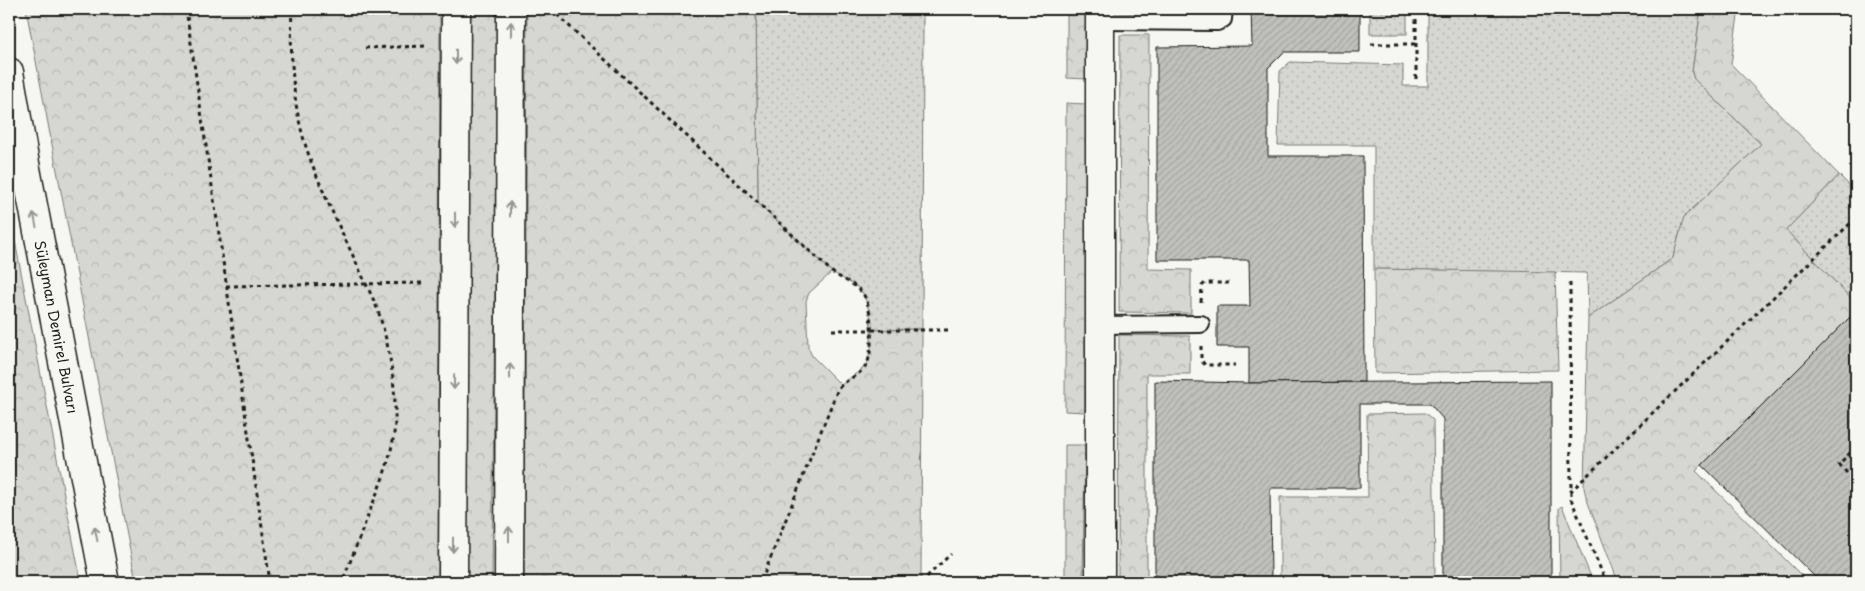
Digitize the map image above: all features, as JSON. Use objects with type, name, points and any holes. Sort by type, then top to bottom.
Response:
[{"type":"main road","points":[[453,582],[456,9]]},
{"type":"main road","points":[[509,582],[511,9]]},
{"type":"main road","points":[[1100,15],[1100,582]]},
{"type":"main road","name":"Süleyman Demirel Bulvarı","points":[[9,72],[105,582]]},
{"type":"lane","points":[[1100,15],[1217,22],[1223,19],[1224,9]]},
{"type":"lane","points":[[1100,325],[1201,324]]},
{"type":"path","points":[[186,9],[270,582]]},
{"type":"path","points":[[292,9],[290,47],[292,81],[298,118],[319,180],[379,315],[389,354],[394,390],[395,423],[389,456],[381,483],[342,582]]},
{"type":"path","points":[[551,9],[832,272],[857,287],[864,295],[868,304],[871,349],[866,366],[846,380],[837,391],[761,582]]},
{"type":"path","points":[[1416,9],[1416,79]]},
{"type":"path","points":[[1371,44],[1416,44]]},
{"type":"path","points":[[365,48],[431,46]]},
{"type":"path","points":[[1570,492],[1856,218]]},
{"type":"path","points":[[226,286],[430,283]]},
{"type":"path","points":[[1570,283],[1570,492],[1571,499],[1606,582]]},
{"type":"path","points":[[832,330],[951,330]]},
{"type":"path","points":[[1856,447],[1839,464],[1856,483]]},
{"type":"path","points":[[921,582],[951,554]]},
{"type":"green space","points":[[26,9],[440,9],[438,582],[136,582]]},
{"type":"green space","points":[[469,9],[498,9],[492,582],[465,582]]},
{"type":"green space","points":[[527,9],[756,9],[758,203],[832,272],[809,293],[806,301],[808,347],[812,356],[841,385],[866,366],[871,349],[871,330],[922,329],[921,582],[524,582]]},
{"type":"green space","points":[[756,9],[923,9],[922,329],[871,330],[870,314],[864,295],[857,287],[832,272],[758,203]]},
{"type":"green space","points":[[1067,9],[1086,9],[1087,79],[1067,78]]},
{"type":"green space","points":[[1370,9],[1407,9],[1407,34],[1370,34]]},
{"type":"green space","points":[[1428,9],[1701,9],[1692,72],[1694,79],[1761,144],[1684,217],[1673,258],[1588,318],[1587,273],[1374,269],[1374,145],[1278,145],[1280,71],[1290,62],[1403,65],[1403,86],[1428,86]]},
{"type":"green space","points":[[1701,9],[1739,9],[1731,64],[1839,175],[1786,230],[1856,304],[1856,311],[1696,471],[1808,582],[1618,582],[1584,488],[1588,318],[1673,258],[1684,217],[1761,144],[1694,79],[1692,72]]},
{"type":"green space","points":[[1120,35],[1149,35],[1148,269],[1191,270],[1191,313],[1119,312]]},
{"type":"green space","points":[[1066,103],[1086,104],[1085,412],[1065,411]]},
{"type":"green space","points":[[1839,175],[1856,192],[1856,304],[1786,230]]},
{"type":"green space","points":[[9,210],[81,582],[9,582]]},
{"type":"green space","points":[[1374,269],[1555,272],[1558,370],[1375,373]]},
{"type":"green space","points":[[1119,335],[1190,336],[1190,374],[1147,374],[1147,582],[1118,582]]},
{"type":"green space","points":[[1425,413],[1433,420],[1435,573],[1427,582],[1285,582],[1280,578],[1280,497],[1368,497],[1367,414]]},
{"type":"green space","points":[[1065,445],[1085,445],[1083,582],[1065,582]]},
{"type":"green space","points":[[1562,506],[1593,582],[1560,582],[1559,508]]},
{"type":"building","points":[[1251,9],[1360,9],[1360,52],[1284,52],[1268,68],[1268,156],[1363,156],[1364,382],[1249,383],[1249,347],[1217,347],[1217,306],[1250,306],[1249,260],[1157,260],[1157,47],[1252,46]]},
{"type":"building","points":[[1856,311],[1856,582],[1820,582],[1702,465]]},
{"type":"building","points":[[1155,381],[1249,383],[1551,381],[1551,582],[1439,582],[1443,578],[1443,419],[1430,404],[1360,404],[1360,488],[1270,488],[1271,582],[1155,582]]}]
